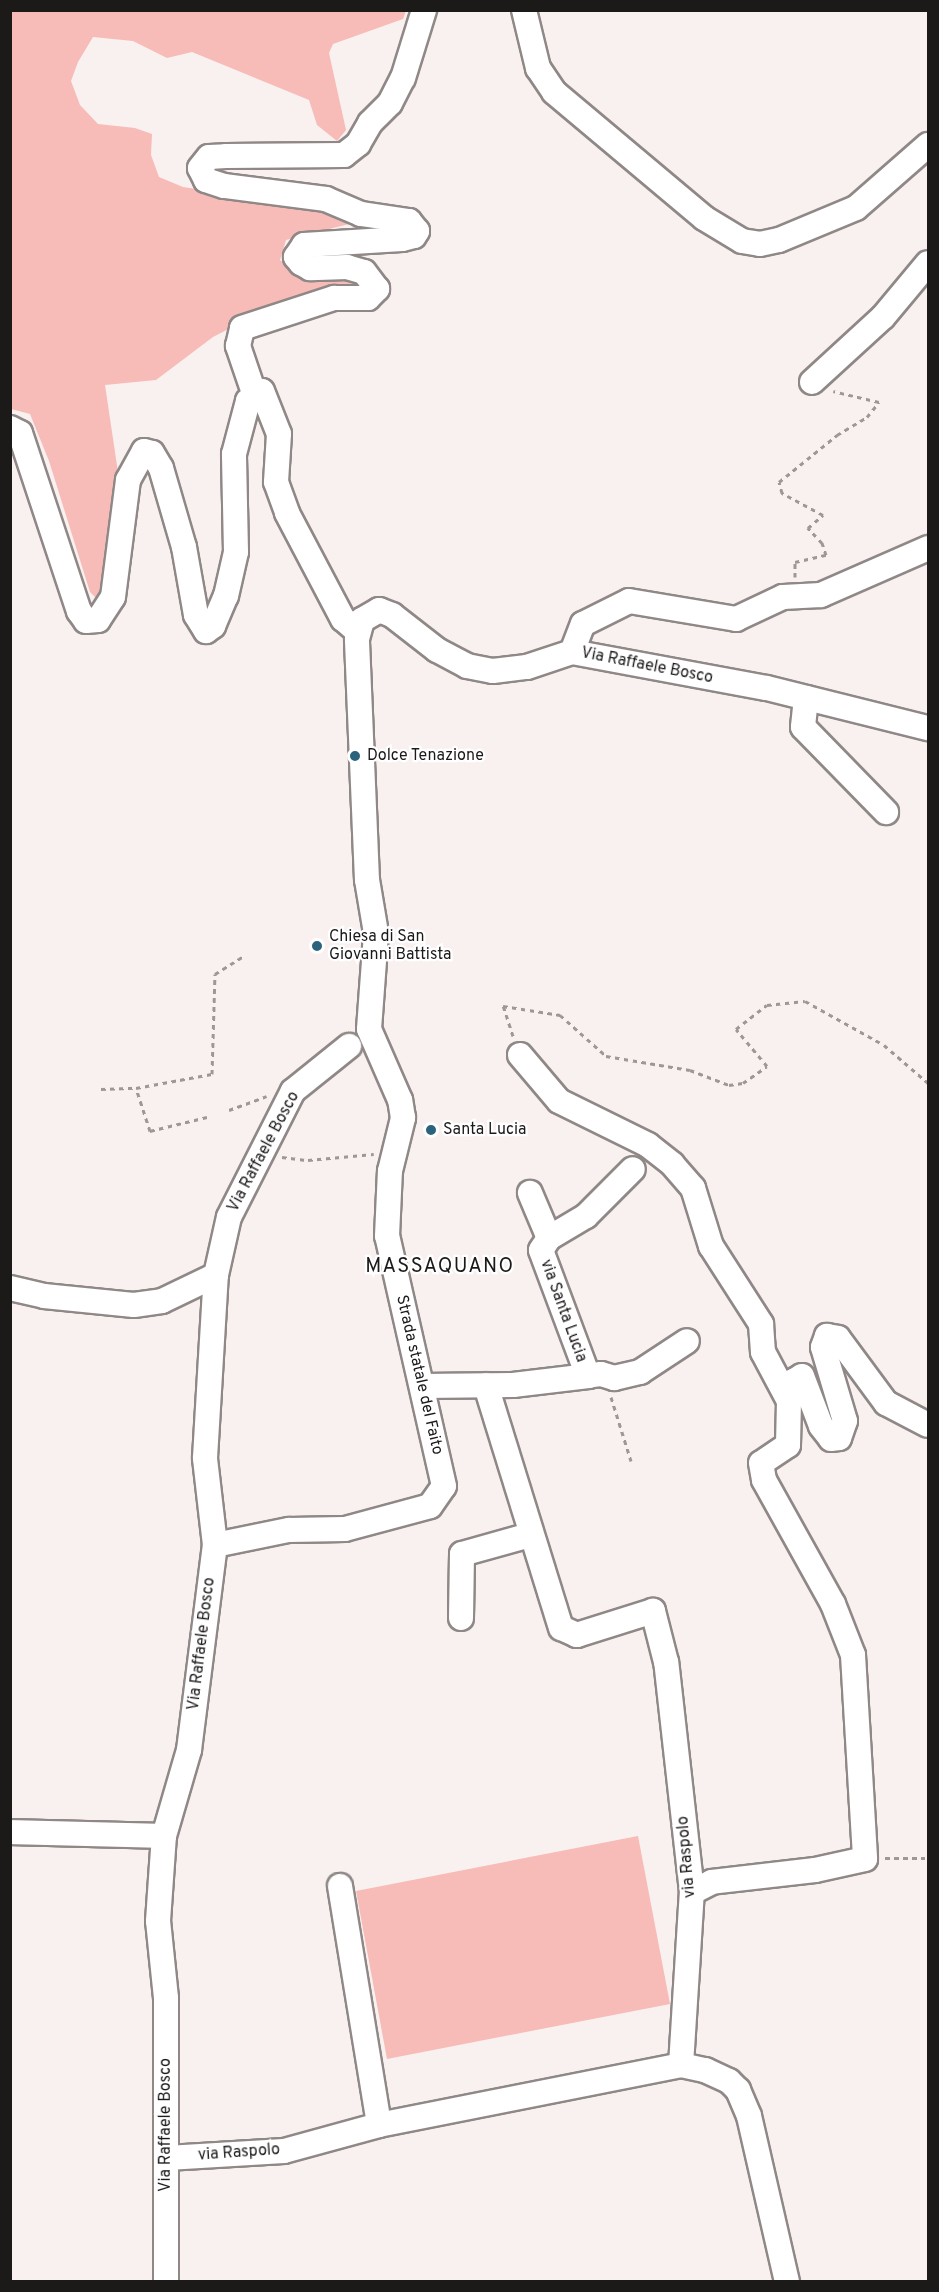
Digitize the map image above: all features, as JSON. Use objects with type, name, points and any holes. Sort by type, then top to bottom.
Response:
[{"type":"street","points":[[254,393],[238,346],[242,328],[334,298],[368,298],[377,289],[364,272],[347,267],[310,268],[301,263],[296,257],[304,245],[402,239],[414,236],[417,231],[410,221],[361,214],[326,199],[224,186],[206,180],[200,168],[210,158],[218,157],[344,155],[358,144],[370,123],[390,103],[403,78],[424,10]]},
{"type":"street","points":[[524,10],[538,68],[554,92],[704,218],[742,241],[760,244],[779,240],[856,207],[928,145]]},
{"type":"street","points":[[812,382],[883,317],[928,263]]},
{"type":"street","points":[[10,428],[20,433],[79,611],[86,621],[98,620],[113,597],[128,480],[144,451],[152,453],[161,468],[184,547],[196,615],[206,631],[213,626],[226,596],[236,552],[234,454],[248,401],[254,393],[262,391],[270,404],[279,434],[276,482],[287,513],[343,619],[357,631]]},
{"type":"street","points":[[572,652],[584,624],[629,601],[736,619],[783,597],[821,595],[928,548]]},
{"type":"street","name":"Via Raffaele Bosco","points":[[357,631],[362,620],[379,610],[392,615],[457,661],[494,671],[527,667],[572,652],[806,698],[928,728]]},
{"type":"street","name":"Strada statale del Faito","points":[[215,1545],[289,1530],[345,1529],[430,1506],[444,1486],[387,1236],[394,1152],[402,1118],[400,1100],[369,1029],[376,933],[367,880],[357,631]]},
{"type":"street","points":[[806,698],[803,727],[886,812]]},
{"type":"street","name":"Via Raffaele Bosco","points":[[166,2282],[166,1998],[158,1921],[164,1836],[189,1750],[215,1545],[205,1458],[216,1275],[229,1217],[297,1089],[349,1046]]},
{"type":"street","points":[[520,1055],[559,1101],[648,1145],[672,1164],[693,1188],[711,1246],[761,1324],[763,1352],[789,1401]]},
{"type":"street","points":[[549,1238],[586,1215],[633,1169]]},
{"type":"street","name":"via Santa Lucia","points":[[422,1386],[486,1385],[598,1376],[540,1250],[549,1238],[530,1193]]},
{"type":"street","points":[[10,1288],[44,1296],[134,1305],[162,1301],[216,1275]]},
{"type":"street","points":[[692,1886],[815,1870],[865,1859],[853,1654],[833,1604],[764,1480],[761,1463],[788,1445],[789,1401],[794,1381],[802,1376],[821,1426],[831,1439],[839,1438],[845,1420],[823,1347],[827,1336],[838,1338],[886,1403],[928,1425]]},
{"type":"street","points":[[598,1376],[640,1372],[687,1341]]},
{"type":"street","name":"via Raspolo","points":[[167,2158],[284,2151],[380,2125],[681,2065],[692,1886],[666,1662],[653,1611],[577,1635],[561,1628],[530,1535],[486,1385]]},
{"type":"street","points":[[461,1618],[462,1554],[530,1535]]},
{"type":"street","points":[[10,1832],[164,1836]]},
{"type":"street","points":[[339,1886],[380,2125]]},
{"type":"street","points":[[681,2065],[705,2070],[729,2081],[738,2090],[749,2116],[787,2282]]},
{"type":"path","points":[[796,596],[795,562],[826,555],[822,543],[808,528],[823,515],[782,493],[779,482],[837,435],[867,417],[879,402],[812,382]]},
{"type":"path","points":[[101,1089],[136,1088],[212,1074],[215,974],[242,957]]},
{"type":"path","points":[[520,1055],[503,1006],[560,1015],[606,1056],[690,1070],[729,1085],[743,1083],[767,1065],[736,1029],[767,1005],[805,1001],[884,1045],[928,1083]]},
{"type":"path","points":[[136,1088],[150,1131],[207,1117]]},
{"type":"path","points":[[229,1110],[297,1089]]},
{"type":"path","points":[[261,1154],[308,1160],[394,1152]]},
{"type":"path","points":[[598,1376],[611,1397],[632,1461]]},
{"type":"path","points":[[865,1859],[928,1858]]},
{"type":"shaded area","points":[[10,11],[406,11],[403,19],[333,44],[329,53],[346,130],[337,141],[317,125],[309,100],[192,52],[167,58],[133,41],[93,37],[78,62],[71,81],[80,105],[98,124],[135,128],[152,134],[151,155],[159,177],[183,187],[338,210],[353,223],[286,240],[280,260],[290,268],[361,280],[345,289],[242,322],[213,337],[156,380],[105,385],[119,479],[105,598],[99,601],[90,592],[49,461],[30,414],[11,409]]},
{"type":"shaded area","points":[[638,1836],[670,2004],[387,2059],[356,1891]]},
{"type":"place","name":"Dolce Tenazione","points":[[355,756]]},
{"type":"place","name":"Chiesa di San Giovanni Battista","points":[[317,946]]},
{"type":"place","name":"Santa Lucia","points":[[431,1130]]},
{"type":"district","name":"MASSAQUANO","points":[[440,1267]]}]
